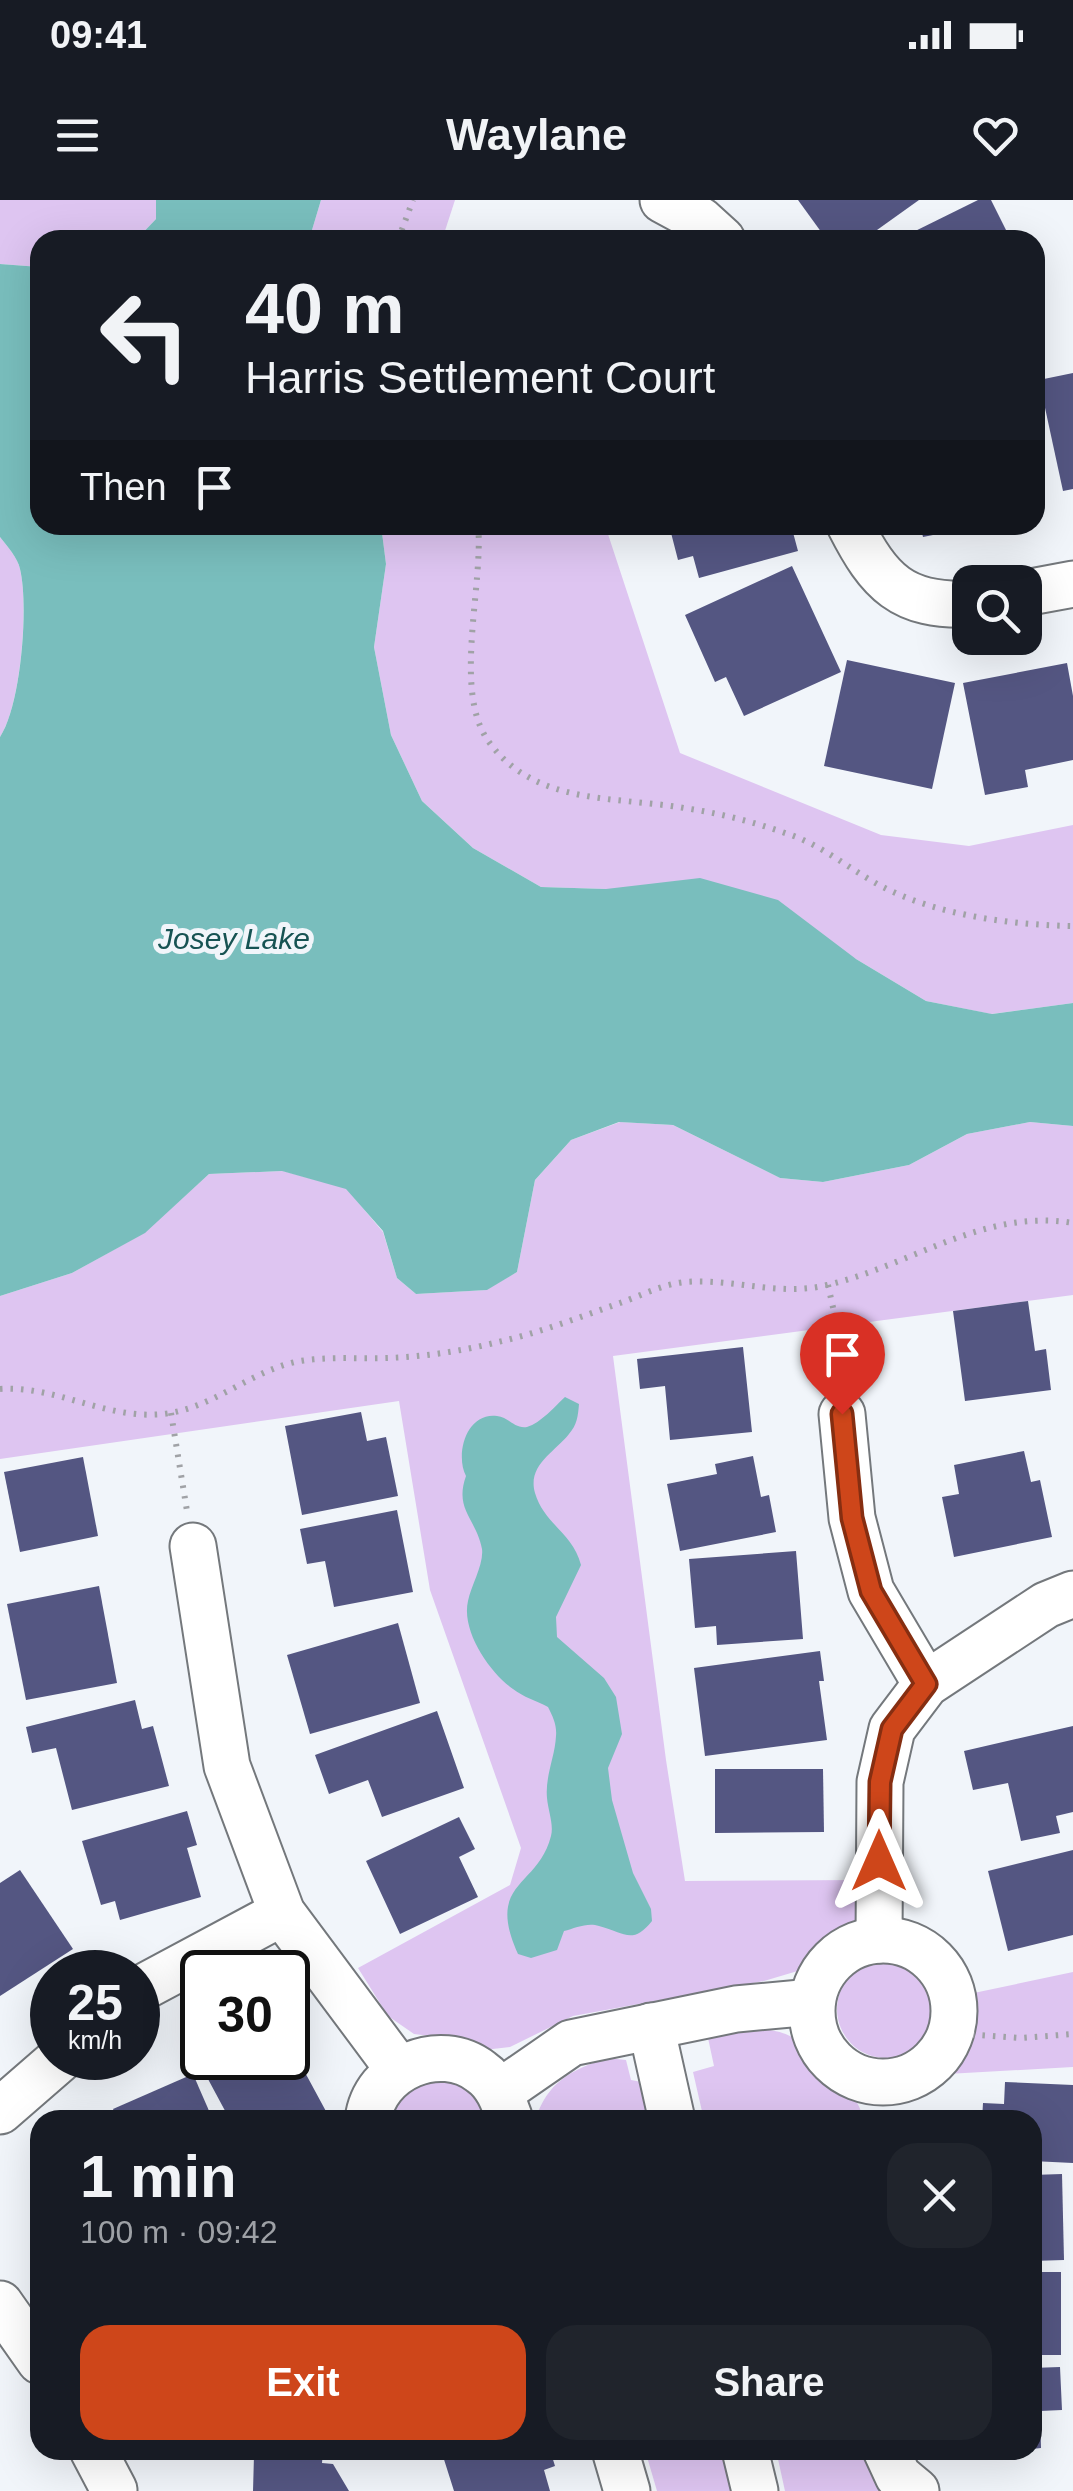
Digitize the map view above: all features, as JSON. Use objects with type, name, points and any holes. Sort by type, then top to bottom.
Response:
[{"type":"street","points":[[664,200],[711,230]]},
{"type":"street","points":[[855,535],[869,562],[893,589],[918,600],[952,603]]},
{"type":"street","points":[[1042,590],[1073,584]]},
{"type":"street","points":[[842,1414],[852,1518],[871,1591],[926,1684]]},
{"type":"street","points":[[193,1546],[226,1766],[282,1913],[399,2070]]},
{"type":"street","points":[[878,1940],[880,1782],[892,1729],[926,1684],[1046,1605],[1073,1594]]},
{"type":"street","points":[[160,1978],[282,1913]]},
{"type":"street","points":[[878,1940],[917,1948],[938,1965],[951,1988],[954,2015],[951,2032],[928,2066],[906,2078],[879,2101],[826,2054],[814,2029],[812,2002],[822,1974],[841,1953],[878,1940]]},
{"type":"street","points":[[372,2110],[379,2090],[399,2070],[430,2058],[458,2060],[481,2072],[504,2106],[571,2043],[736,2009],[812,2002]]},
{"type":"street","points":[[651,2026],[670,2110]]},
{"type":"street","points":[[0,2111],[36,2080]]},
{"type":"street","points":[[0,2304],[30,2347]]},
{"type":"street","points":[[98,2460],[114,2490]]},
{"type":"street","points":[[618,2460],[627,2491]]},
{"type":"street","points":[[748,2460],[754,2491]]},
{"type":"street","points":[[891,2460],[898,2476],[916,2491]]},
{"type":"path","points":[[402,230],[413,200]]},
{"type":"path","points":[[479,535],[471,647],[476,717],[486,739],[502,759],[526,776],[554,789],[599,799],[681,807],[790,834],[908,898],[958,912],[1041,926],[1073,926]]},
{"type":"path","points":[[0,1389],[28,1389],[140,1416],[171,1413],[214,1401],[256,1377],[294,1362],[427,1355],[498,1342],[683,1282],[794,1291],[828,1285],[874,1271],[968,1232],[1023,1221],[1073,1223]]},
{"type":"path","points":[[828,1285],[840,1339],[842,1414]]},
{"type":"path","points":[[171,1413],[193,1546]]},
{"type":"path","points":[[951,2032],[1021,2038],[1073,2034]]},
{"type":"shaded area","points":[[0,200],[156,200],[156,219],[146,230],[30,230],[30,266],[0,264]]},
{"type":"shaded area","points":[[321,200],[455,200],[445,230],[312,230]]},
{"type":"shaded area","points":[[382,535],[608,535],[680,753],[881,835],[969,846],[1073,825],[1073,1003],[991,1014],[926,1001],[856,959],[606,889],[541,887],[473,848],[422,801],[391,735],[374,647],[386,564]]},
{"type":"shaded area","points":[[0,537],[19,565],[24,606],[18,680],[0,737]]},
{"type":"shaded area","points":[[620,1122],[673,1125],[780,1178],[823,1182],[909,1165],[967,1134],[1030,1122],[1073,1126],[1073,1295],[613,1356],[685,1881],[868,1880],[864,1909],[838,1944],[801,1970],[764,1981],[573,2016],[510,2047],[484,2050],[455,2039],[414,2034],[388,2016],[358,1968],[510,1885],[521,1848],[430,1590],[399,1401],[0,1459],[0,1296],[72,1273],[144,1233],[209,1174],[283,1171],[346,1188],[383,1232],[397,1278],[416,1294],[486,1290],[517,1272],[535,1180],[571,1140]]},
{"type":"shaded area","points":[[886,1960],[905,1964],[920,1975],[931,1990],[935,2009],[931,2028],[920,2043],[905,2054],[886,2058],[867,2054],[852,2043],[841,2028],[837,2009],[841,1990],[852,1975],[867,1964]]},
{"type":"shaded area","points":[[1073,1972],[1073,2067],[947,2074],[971,2037],[969,1994]]},
{"type":"shaded area","points":[[737,2029],[786,2034],[804,2046],[860,2110],[702,2110],[693,2072],[714,2066],[708,2038]]},
{"type":"shaded area","points":[[607,2058],[626,2060],[631,2080],[652,2084],[658,2110],[539,2110],[553,2087],[582,2068]]},
{"type":"shaded area","points":[[433,2078],[453,2082],[468,2090],[484,2110],[393,2110],[405,2093]]},
{"type":"shaded area","points":[[648,2460],[732,2460],[738,2491],[657,2491]]},
{"type":"shaded area","points":[[778,2460],[878,2460],[895,2491],[785,2491]]},
{"type":"water","points":[[156,200],[321,200],[312,230],[146,230],[156,219]]},
{"type":"water","name":"Josey Lake","points":[[0,264],[30,266],[30,535],[382,535],[386,564],[374,647],[391,735],[422,801],[473,848],[541,887],[606,889],[700,878],[778,900],[856,959],[926,1001],[992,1014],[1073,1003],[1073,1126],[1030,1122],[967,1134],[909,1165],[823,1182],[780,1178],[673,1125],[619,1122],[571,1140],[535,1180],[517,1272],[487,1290],[416,1294],[397,1278],[383,1231],[346,1189],[282,1171],[209,1174],[145,1233],[72,1273],[0,1296],[0,737],[18,680],[24,607],[19,565],[0,537]]},
{"type":"water","points":[[565,1397],[579,1404],[575,1424],[539,1467],[534,1483],[539,1504],[572,1545],[581,1565],[556,1617],[557,1637],[604,1678],[616,1697],[622,1734],[608,1768],[612,1800],[652,1921],[633,1935],[590,1925],[564,1931],[557,1950],[531,1958],[518,1954],[507,1912],[517,1887],[536,1866],[551,1836],[547,1790],[556,1728],[548,1707],[504,1682],[473,1638],[468,1601],[482,1549],[464,1506],[466,1476],[462,1457],[466,1437],[478,1421],[497,1416],[527,1427]]},
{"type":"building","points":[[798,200],[919,200],[877,230],[820,230]]},
{"type":"building","points":[[978,200],[991,200],[1006,230],[917,230]]},
{"type":"building","points":[[1073,373],[1073,489],[1063,491],[1045,408],[1045,379]]},
{"type":"building","points":[[672,535],[794,535],[798,551],[699,578],[693,556],[678,560]]},
{"type":"building","points":[[792,566],[841,672],[744,716],[726,677],[715,682],[685,615]]},
{"type":"building","points":[[847,660],[955,683],[932,789],[824,766]]},
{"type":"building","points":[[1067,663],[1073,696],[1073,760],[1025,770],[1028,787],[985,795],[963,683]]},
{"type":"building","points":[[1028,1301],[1035,1351],[1046,1349],[1051,1390],[965,1401],[953,1311]]},
{"type":"building","points":[[743,1347],[752,1432],[670,1440],[665,1386],[640,1389],[637,1359]]},
{"type":"building","points":[[361,1412],[367,1441],[386,1437],[398,1496],[302,1515],[285,1426]]},
{"type":"building","points":[[1024,1451],[1031,1482],[1040,1480],[1052,1537],[954,1557],[942,1497],[959,1494],[954,1465]]},
{"type":"building","points":[[753,1456],[761,1497],[769,1495],[776,1532],[680,1551],[667,1484],[717,1474],[715,1464]]},
{"type":"building","points":[[83,1457],[98,1536],[20,1552],[4,1472]]},
{"type":"building","points":[[397,1510],[413,1592],[334,1607],[325,1561],[307,1564],[300,1529]]},
{"type":"building","points":[[796,1551],[803,1639],[717,1645],[716,1626],[695,1628],[689,1559]]},
{"type":"building","points":[[99,1586],[117,1683],[26,1700],[7,1604]]},
{"type":"building","points":[[398,1623],[420,1703],[310,1734],[287,1655]]},
{"type":"building","points":[[820,1651],[824,1681],[819,1681],[827,1740],[705,1756],[694,1668]]},
{"type":"building","points":[[135,1700],[142,1729],[153,1726],[169,1786],[72,1810],[56,1748],[32,1753],[26,1727]]},
{"type":"building","points":[[437,1711],[464,1788],[382,1817],[368,1780],[329,1794],[315,1755]]},
{"type":"building","points":[[1073,1726],[1073,1812],[1056,1816],[1060,1833],[1021,1841],[1008,1783],[973,1790],[964,1751]]},
{"type":"building","points":[[715,1769],[823,1769],[824,1832],[715,1833]]},
{"type":"building","points":[[187,1811],[197,1845],[187,1848],[201,1897],[120,1920],[115,1901],[101,1905],[82,1841]]},
{"type":"building","points":[[459,1817],[475,1849],[459,1857],[478,1897],[400,1934],[366,1861]]},
{"type":"building","points":[[1073,1850],[1073,1935],[1008,1951],[988,1871]]},
{"type":"building","points":[[20,1870],[73,1949],[30,1950],[30,1977],[0,1996],[0,1883]]},
{"type":"building","points":[[180,2080],[196,2080],[209,2110],[113,2110]]},
{"type":"building","points":[[209,2080],[309,2080],[325,2110],[225,2110]]},
{"type":"building","points":[[1005,2082],[1073,2085],[1073,2163],[1042,2161],[1042,2110],[983,2110],[983,2103],[1004,2104]]},
{"type":"building","points":[[1062,2174],[1064,2260],[1042,2261],[1042,2175]]},
{"type":"building","points":[[1042,2272],[1061,2272],[1061,2355],[1042,2355]]},
{"type":"building","points":[[1060,2367],[1062,2410],[1042,2411],[1042,2368]]},
{"type":"building","points":[[254,2460],[322,2460],[333,2464],[349,2491],[253,2491]]},
{"type":"building","points":[[444,2460],[553,2460],[555,2466],[544,2470],[550,2491],[454,2491]]},
{"type":"route","points":[[842,1414],[852,1518],[871,1591],[926,1684],[892,1729],[880,1782],[879,1861]]}]
